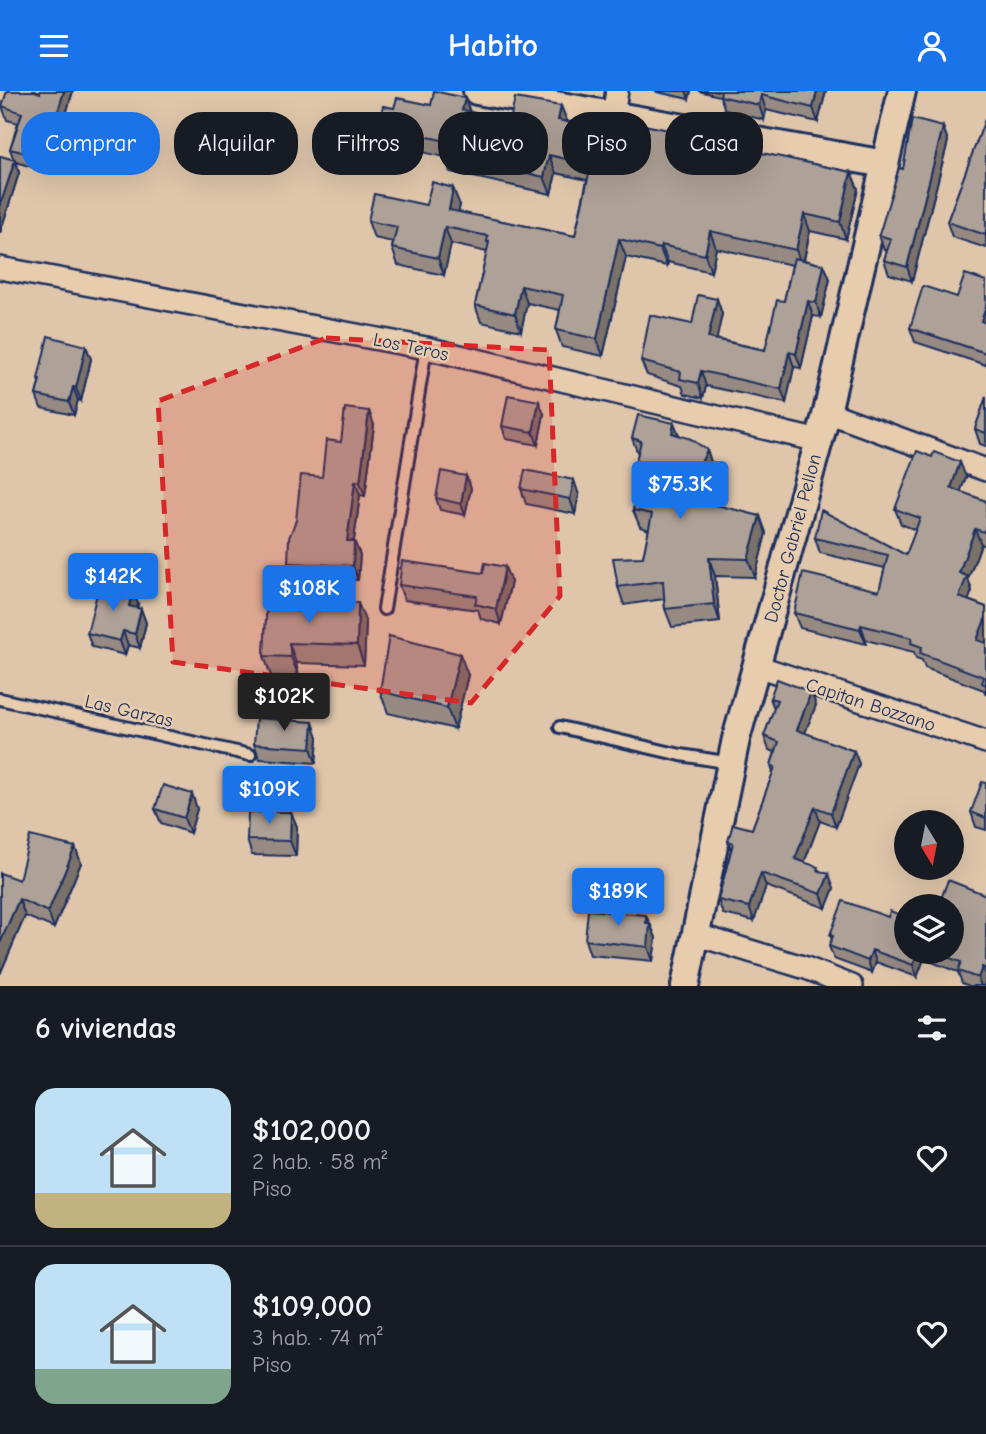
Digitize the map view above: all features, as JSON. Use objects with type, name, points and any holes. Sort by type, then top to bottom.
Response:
[{"type":"street","points":[[477,91],[615,103],[885,164]]},
{"type":"street","name":"Doctor Gabriel Pellon","points":[[685,986],[731,763],[827,412],[902,91]]},
{"type":"street","name":"Los Teros","points":[[0,268],[426,348],[819,441]]},
{"type":"street","points":[[827,412],[986,470]]},
{"type":"street","name":"Capitan Bozzano","points":[[757,666],[986,742]]},
{"type":"street","points":[[694,935],[806,968],[852,986]]},
{"type":"lane","points":[[384,609],[426,348]]},
{"type":"lane","name":"Las Garzas","points":[[0,699],[250,755]]},
{"type":"lane","points":[[560,727],[681,755],[731,763]]},
{"type":"highlighted area","points":[[326,338],[549,350],[560,596],[471,703],[173,662],[158,401]]},
{"type":"building","points":[[7,91],[64,91],[58,112],[21,113],[2,106]]},
{"type":"building","points":[[434,91],[465,98],[462,110],[471,112],[438,112],[438,139],[424,136],[424,112],[382,112],[383,106],[394,108],[397,98],[431,105]]},
{"type":"building","points":[[721,91],[817,91],[813,108],[761,95],[759,105],[720,96]]},
{"type":"building","points":[[515,98],[561,106],[558,120],[562,121],[562,158],[549,155],[548,159],[548,112],[512,112]]},
{"type":"building","points":[[21,116],[21,152],[10,149]]},
{"type":"building","points":[[986,117],[986,235],[947,222]]},
{"type":"building","points":[[912,119],[943,127],[907,267],[884,260],[891,239],[879,235],[899,168],[903,169]]},
{"type":"building","points":[[651,126],[665,129],[665,175],[763,175],[763,153],[851,172],[840,222],[804,214],[796,250],[710,231],[705,255],[661,245],[660,249],[619,239],[597,339],[556,330],[563,295],[521,286],[515,314],[475,305],[488,236],[445,227],[438,258],[392,248],[397,227],[368,221],[374,194],[426,205],[432,182],[453,188],[449,210],[575,236],[589,175],[651,175]]},
{"type":"building","points":[[0,156],[15,160],[0,206]]},
{"type":"building","points":[[794,258],[824,265],[816,303],[808,301],[796,354],[789,352],[781,389],[701,371],[698,383],[680,379],[681,372],[641,361],[650,315],[692,324],[698,295],[717,299],[708,338],[765,350],[777,300],[784,301]]},
{"type":"building","points":[[965,274],[986,281],[986,307],[981,321],[986,323],[986,353],[910,328],[923,286],[957,297]]},
{"type":"building","points":[[48,336],[86,346],[76,388],[73,387],[69,402],[36,395]]},
{"type":"building","points":[[508,395],[539,401],[533,432],[502,426]]},
{"type":"building","points":[[986,397],[986,433],[975,429]]},
{"type":"building","points":[[345,408],[369,411],[360,482],[355,481],[347,541],[354,541],[353,566],[288,563],[289,538],[296,520],[301,475],[322,477],[326,440],[341,442]]},
{"type":"building","points":[[638,415],[674,423],[672,433],[691,439],[707,450],[685,497],[760,516],[748,559],[709,558],[714,604],[665,609],[663,581],[618,587],[613,558],[643,557],[652,514],[633,510],[641,479],[632,477],[641,441],[632,438]]},
{"type":"building","points":[[917,451],[932,457],[934,452],[960,462],[951,488],[986,501],[986,526],[984,532],[975,529],[959,573],[967,576],[959,597],[986,607],[986,617],[977,640],[986,643],[986,685],[982,683],[984,677],[920,653],[922,647],[911,643],[912,638],[861,625],[860,629],[794,613],[803,573],[879,591],[888,555],[815,538],[821,510],[906,555],[920,518],[895,509]]},
{"type":"building","points":[[525,470],[574,480],[570,499],[521,489]]},
{"type":"building","points":[[441,471],[466,476],[461,504],[436,498]]},
{"type":"building","points":[[402,561],[483,573],[485,563],[505,567],[496,609],[475,604],[477,596],[399,585]]},
{"type":"building","points":[[100,582],[133,590],[129,606],[141,609],[135,634],[123,631],[120,641],[87,633]]},
{"type":"building","points":[[267,599],[358,603],[357,645],[289,643],[291,657],[264,656]]},
{"type":"building","points":[[389,636],[460,654],[447,708],[380,691]]},
{"type":"building","points":[[777,679],[811,692],[797,730],[854,751],[831,813],[815,807],[795,859],[829,874],[821,894],[761,873],[749,907],[718,900],[733,843],[728,841],[733,824],[752,829],[775,767],[771,765],[779,742],[764,736],[777,700],[770,698]]},
{"type":"building","points":[[256,718],[313,722],[311,748],[254,744]]},
{"type":"building","points":[[982,782],[986,783],[986,818],[971,812]]},
{"type":"building","points":[[163,785],[192,794],[184,818],[155,809]]},
{"type":"building","points":[[248,812],[291,812],[290,841],[247,840]]},
{"type":"building","points":[[30,836],[75,847],[48,912],[19,899],[0,943],[0,873],[19,880]]},
{"type":"building","points":[[948,880],[986,895],[986,969],[982,967],[978,978],[958,971],[960,964],[964,964],[964,894],[943,894]]},
{"type":"building","points":[[843,901],[888,917],[890,911],[894,913],[894,958],[872,950],[868,961],[829,946],[833,936],[830,935]]},
{"type":"building","points":[[588,910],[646,915],[646,923],[650,923],[648,947],[585,940]]}]
